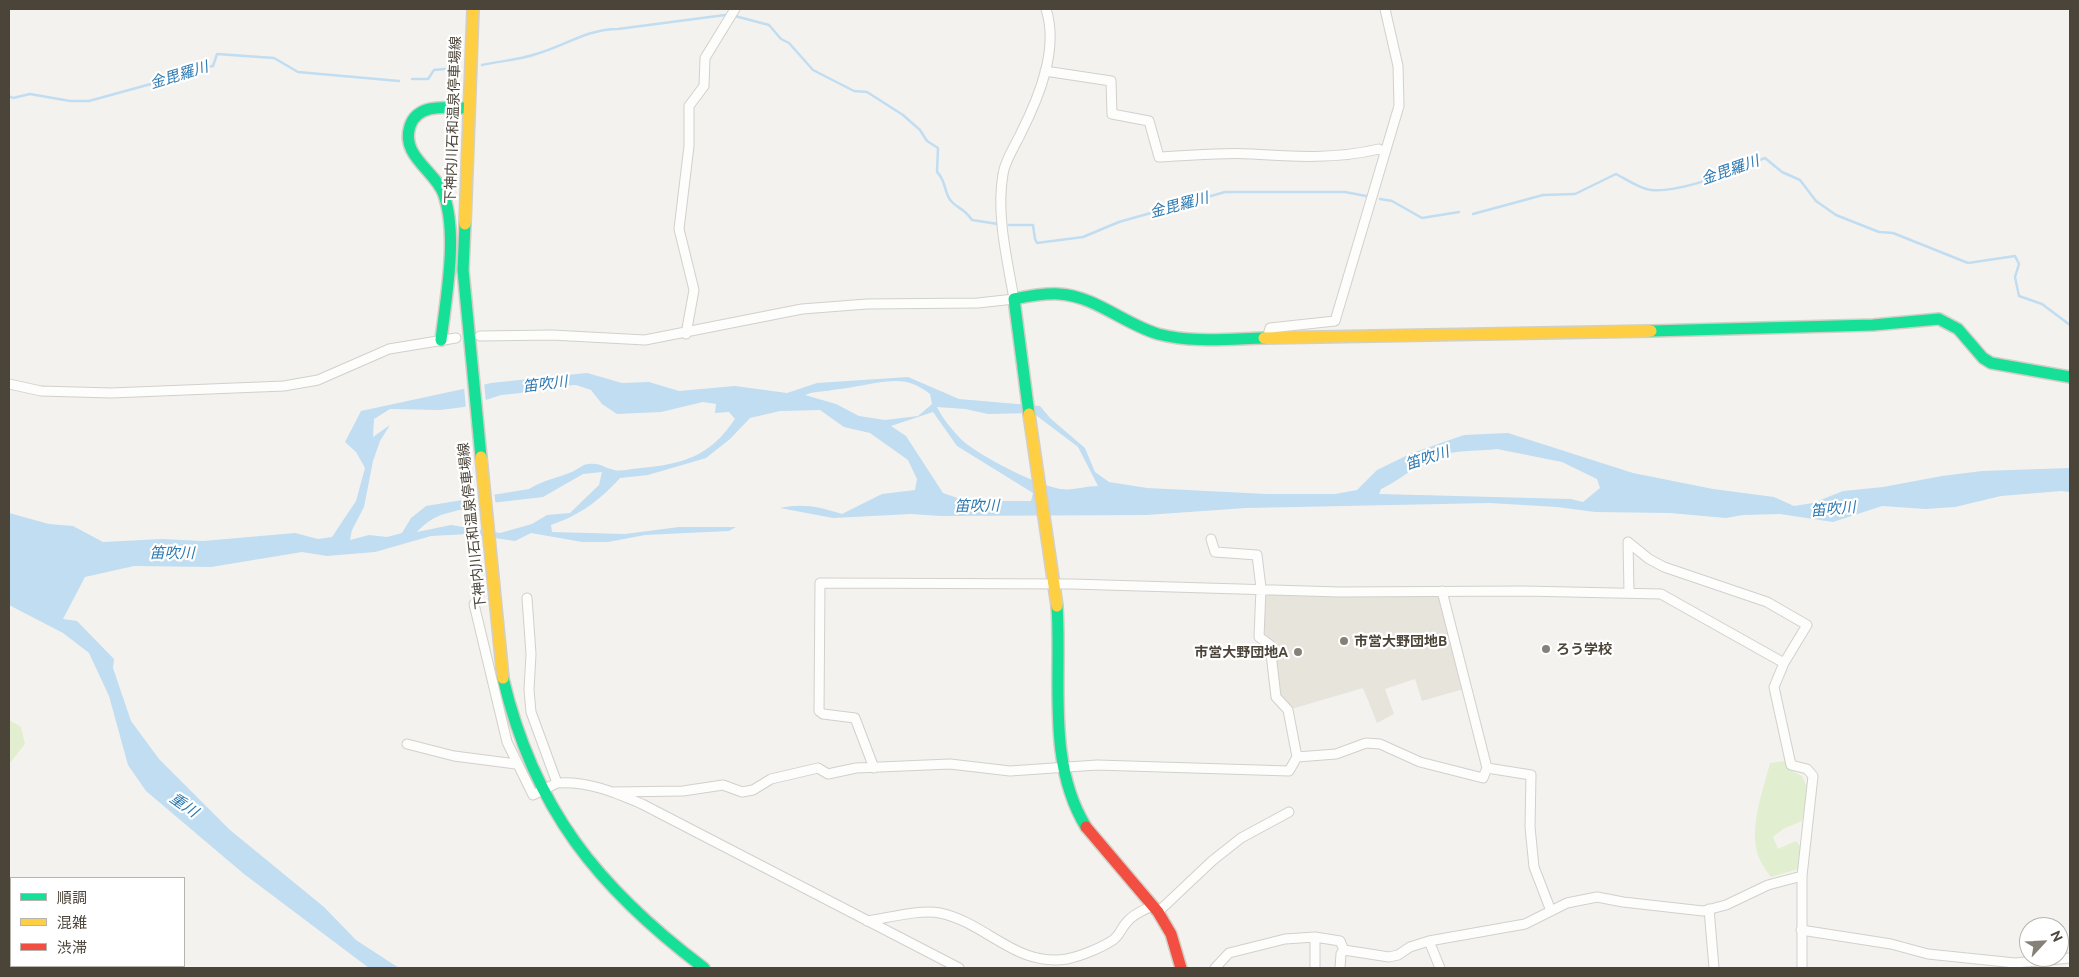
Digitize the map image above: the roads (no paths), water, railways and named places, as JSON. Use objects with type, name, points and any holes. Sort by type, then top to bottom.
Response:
[{"type":"street","name":"下神内川石和温泉停車場線","points":[[473,9],[468,108],[464,270],[502,672],[516,729],[544,791],[562,824],[596,871],[651,929],[704,968]]},
{"type":"street","points":[[686,334],[694,290],[679,229],[689,146],[688,106],[704,86],[706,58],[735,9]]},
{"type":"street","points":[[1046,9],[1049,40],[1045,71],[1035,104],[1003,172],[1001,199],[1045,530],[1055,585],[1059,636],[1057,722],[1064,766],[1078,814],[1091,835],[1155,909],[1171,934],[1181,968]]},
{"type":"street","points":[[1267,338],[1270,328],[1335,321],[1384,152],[1393,132],[1400,106],[1400,88],[1385,9]]},
{"type":"street","points":[[1045,71],[1111,81],[1112,114],[1149,121],[1159,157],[1251,154],[1328,158],[1350,156],[1379,149],[1384,152]]},
{"type":"street","points":[[441,340],[448,283],[448,205],[438,181],[424,168],[412,152],[408,133],[412,120],[423,112],[436,107],[468,108]]},
{"type":"street","points":[[480,336],[552,336],[644,340],[686,334],[802,309],[867,304],[978,303],[1043,294],[1061,294],[1080,298],[1155,333],[1184,340],[1790,328],[1873,325],[1939,319],[1958,329],[1983,358],[1991,363],[2070,378]]},
{"type":"street","points":[[9,384],[41,391],[102,393],[284,386],[318,380],[338,374],[389,349],[456,338]]},
{"type":"street","points":[[614,792],[683,791],[722,785],[742,792],[753,790],[771,779],[802,770],[818,768],[828,774],[856,768],[950,764],[1010,771],[1064,766],[1289,771],[1297,757],[1288,710],[1276,697],[1270,645],[1259,637],[1261,588],[1257,555],[1215,552],[1211,539]]},
{"type":"street","points":[[1629,592],[1628,542],[1649,559],[1664,566],[1767,602],[1807,625],[1784,663],[1774,687],[1790,765],[1807,769],[1813,776],[1802,876],[1800,930],[1802,968]]},
{"type":"street","points":[[874,768],[855,718],[823,714],[819,711],[820,584],[906,582],[1261,588],[1340,592],[1629,592],[1661,594],[1784,663]]},
{"type":"street","points":[[1297,757],[1336,754],[1366,743],[1380,744],[1420,762],[1483,778],[1488,768],[1442,591]]},
{"type":"street","points":[[527,598],[531,654],[529,690],[531,712],[557,783]]},
{"type":"street","points":[[474,604],[508,742],[516,764],[532,796],[557,783],[572,782],[588,784],[614,792],[676,821],[959,968]]},
{"type":"street","points":[[407,744],[454,756],[516,764]]},
{"type":"street","points":[[1488,768],[1531,775],[1530,826],[1534,867],[1550,910]]},
{"type":"street","points":[[868,921],[928,912],[940,913],[988,933],[1019,954],[1046,958],[1067,958],[1112,940],[1119,934],[1126,922],[1155,909],[1241,838],[1289,812]]},
{"type":"street","points":[[1344,950],[1389,957],[1429,941],[1525,924],[1550,910],[1568,903],[1597,897],[1623,902],[1703,911],[1726,905],[1768,885],[1802,876]]},
{"type":"street","points":[[1709,909],[1714,968]]},
{"type":"street","points":[[1800,930],[1890,944],[1928,954],[2015,963],[2070,958]]},
{"type":"street","points":[[1215,968],[1235,951],[1277,941],[1315,937],[1340,941],[1344,950]]},
{"type":"street","points":[[1315,937],[1315,968]]},
{"type":"street","points":[[1429,941],[1440,968]]},
{"type":"street","points":[[1340,968],[1341,954],[1344,950]]},
{"type":"street","points":[[1223,960],[1228,968]]},
{"type":"water","points":[[587,373],[622,383],[649,382],[679,391],[735,386],[787,393],[817,383],[908,377],[959,399],[1040,406],[1050,418],[1085,448],[1095,472],[1109,482],[1147,488],[1267,494],[1335,494],[1357,490],[1377,470],[1412,453],[1464,435],[1508,433],[1633,473],[1713,489],[1774,497],[1794,506],[1813,503],[1843,491],[1883,487],[1982,471],[2070,468],[2070,492],[2061,491],[2001,496],[1955,507],[1926,509],[1882,506],[1833,522],[1780,514],[1743,515],[1726,518],[1670,513],[1595,512],[1557,507],[1490,503],[1246,508],[1146,515],[941,516],[911,514],[833,518],[780,508],[811,506],[842,514],[882,494],[915,490],[917,479],[908,460],[870,433],[844,427],[820,410],[780,411],[750,418],[730,439],[706,458],[648,475],[620,478],[604,494],[588,506],[571,517],[551,525],[552,532],[625,534],[679,527],[736,527],[729,531],[645,535],[608,542],[582,542],[531,533],[515,541],[468,534],[431,536],[375,552],[327,556],[302,552],[211,567],[134,566],[85,577],[63,619],[77,621],[114,659],[113,668],[131,721],[159,759],[230,830],[324,907],[356,940],[399,968],[369,968],[244,874],[146,791],[128,765],[109,696],[89,653],[63,633],[9,605],[9,513],[49,524],[73,526],[103,542],[162,539],[203,541],[295,533],[318,539],[332,537],[356,501],[365,468],[356,452],[345,442],[361,411],[491,383]],"holes":[[[887,382],[905,382],[918,386],[930,394],[932,404],[918,416],[885,420],[859,416],[836,404],[805,395]],[[576,385],[591,390],[602,404],[617,414],[661,412],[703,402],[716,404],[715,413],[729,412],[735,419],[726,432],[706,450],[683,460],[670,464],[620,471],[597,464],[587,464],[529,489],[426,506],[411,518],[402,533],[387,537],[369,535],[350,540],[352,530],[364,507],[373,461],[380,441],[390,425],[373,437],[374,419],[390,409],[440,410],[464,407],[501,395],[521,393],[537,387]],[[937,407],[965,409],[988,414],[1033,413],[1078,447],[1098,486],[1061,489],[1021,475],[971,447],[963,441]],[[933,412],[957,446],[1033,493],[1031,501],[966,501],[943,493],[906,436],[891,426]],[[1497,449],[1562,462],[1597,479],[1600,488],[1583,502],[1571,499],[1379,494],[1381,489],[1429,460],[1458,452]],[[602,472],[599,485],[570,513],[547,515],[532,524],[500,533],[451,525],[417,532],[438,516],[474,505],[543,497],[583,474]]]},
{"type":"waterway","name":"金毘羅川","points":[[482,65],[530,56],[596,32],[725,15]]},
{"type":"waterway","name":"金毘羅川","points":[[735,16],[769,25],[781,39],[789,43],[813,70],[854,91],[867,92],[903,115],[920,130],[927,141],[938,148],[937,172],[951,201],[972,220],[998,224]]},
{"type":"waterway","name":"金毘羅川","points":[[9,96],[13,98],[30,94],[70,101],[89,101],[180,76],[191,69],[213,66],[217,54],[274,58],[298,72],[399,81]]},
{"type":"waterway","name":"金毘羅川","points":[[412,79],[428,79],[434,70],[455,68]]},
{"type":"waterway","name":"金毘羅川","points":[[1473,214],[1543,195],[1575,194],[1616,174],[1638,186],[1651,190],[1678,188],[1709,180],[1765,158],[1782,172],[1800,180],[1816,201],[1836,215],[1879,232],[1893,233],[1968,263],[2015,256],[2019,264],[2015,277],[2019,296],[2042,304],[2070,325]]},
{"type":"waterway","name":"金毘羅川","points":[[1009,225],[1033,225],[1037,243],[1083,237],[1119,222],[1225,192],[1345,192],[1366,196]]},
{"type":"waterway","name":"金毘羅川","points":[[1380,199],[1392,201],[1422,218],[1459,212]]},
{"type":"place","name":"市営大野団地B","points":[[1344,641]]},
{"type":"place","name":"ろう学校","points":[[1546,649]]},
{"type":"place","name":"市営大野団地A","points":[[1298,652]]},
{"type":"water label","name":"笛吹川","points":[[545,384]]},
{"type":"water label","name":"笛吹川","points":[[1427,458]]},
{"type":"water label","name":"笛吹川","points":[[977,506]]},
{"type":"water label","name":"笛吹川","points":[[1833,509]]},
{"type":"water label","name":"笛吹川","points":[[172,553]]},
{"type":"water label","name":"重川","points":[[184,805]]}]
